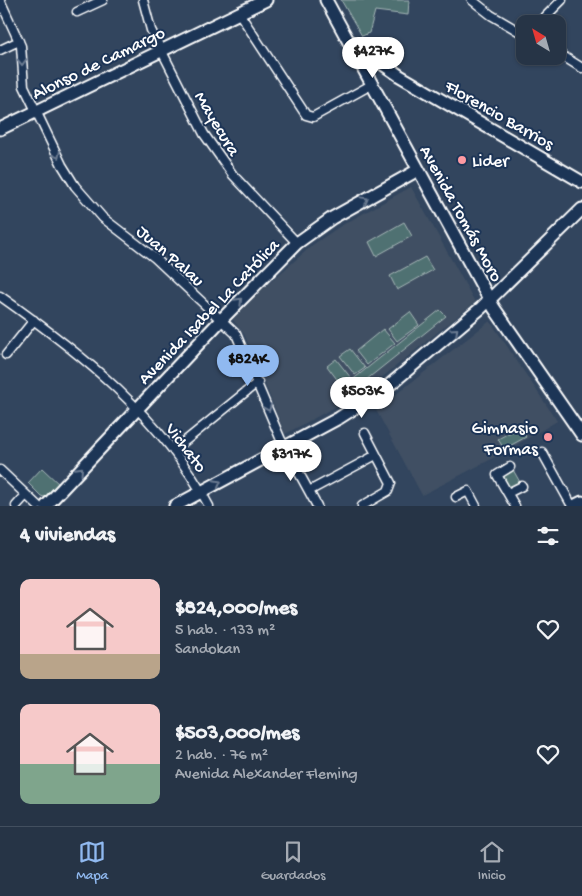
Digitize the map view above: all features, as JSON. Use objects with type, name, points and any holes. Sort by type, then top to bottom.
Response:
[{"type":"main road","name":"Alonso de Camargo","points":[[0,128],[239,13],[252,3],[266,0]]},
{"type":"main road","name":"Avenida Tomás Moro","points":[[326,0],[489,299],[580,428]]},
{"type":"main road","name":"Florencio Barrios","points":[[346,39],[400,76],[582,182]]},
{"type":"main road","name":"Florencio Barrios","points":[[356,58],[400,76]]},
{"type":"main road","name":"Avenida Isabel La Católica","points":[[52,504],[221,320],[297,243],[332,218],[418,170]]},
{"type":"main road","points":[[175,506],[374,396],[420,361],[489,299],[582,209]]},
{"type":"main road","points":[[573,506],[582,502]]},
{"type":"street","name":"Juan Palau","points":[[0,0],[19,41],[24,86],[62,166],[88,202],[104,218],[154,258],[221,320],[241,342],[285,446],[317,506]]},
{"type":"street","points":[[77,12],[103,0]]},
{"type":"street","name":"Mayecura","points":[[143,0],[149,24],[196,121],[216,152],[240,183],[297,243]]},
{"type":"street","points":[[472,0],[479,7],[516,30]]},
{"type":"street","points":[[479,7],[486,0]]},
{"type":"street","points":[[547,15],[562,0]]},
{"type":"street","points":[[239,13],[306,115],[313,116],[372,85]]},
{"type":"street","points":[[0,50],[19,41]]},
{"type":"street","points":[[566,58],[582,68]]},
{"type":"street","name":"Vichato","points":[[0,296],[81,356],[137,410],[174,450],[209,506]]},
{"type":"street","points":[[6,355],[34,320]]},
{"type":"street","points":[[174,450],[258,382]]},
{"type":"street","points":[[362,506],[391,488],[391,483],[364,433]]},
{"type":"street","points":[[542,452],[573,506]]},
{"type":"street","points":[[309,492],[376,455]]},
{"type":"street","points":[[510,467],[497,475],[515,506]]},
{"type":"street","points":[[0,470],[38,506]]},
{"type":"street","points":[[508,493],[522,486]]},
{"type":"street","points":[[456,497],[468,491],[476,506]]},
{"type":"street","points":[[16,506],[26,495]]},
{"type":"shaded area","points":[[411,187],[475,302],[385,375],[344,402],[285,434],[244,334],[233,320],[259,292],[314,244],[339,227]]},
{"type":"shaded area","points":[[490,321],[557,421],[501,454],[422,495],[376,410]]},
{"type":"green space","points":[[341,0],[409,0],[408,15],[375,11],[369,33],[362,36]]},
{"type":"green space","points":[[404,222],[412,236],[376,256],[369,242]]},
{"type":"green space","points":[[425,257],[433,270],[397,290],[390,276]]},
{"type":"green space","points":[[440,310],[446,316],[346,396],[341,389]]},
{"type":"green space","points":[[410,312],[419,325],[397,341],[388,329]]},
{"type":"green space","points":[[383,329],[395,343],[367,365],[356,351]]},
{"type":"green space","points":[[350,349],[365,368],[355,375],[340,356]]},
{"type":"green space","points":[[336,359],[351,378],[342,386],[327,366]]},
{"type":"green space","points":[[520,427],[526,437],[504,449],[498,439]]},
{"type":"green space","points":[[42,468],[60,485],[47,498],[41,496],[28,483]]},
{"type":"green space","points":[[512,468],[521,484],[508,489],[501,476]]},
{"type":"place","name":"Lider","points":[[462,160]]},
{"type":"place","name":"Gimnasio Formas","points":[[548,437]]}]
